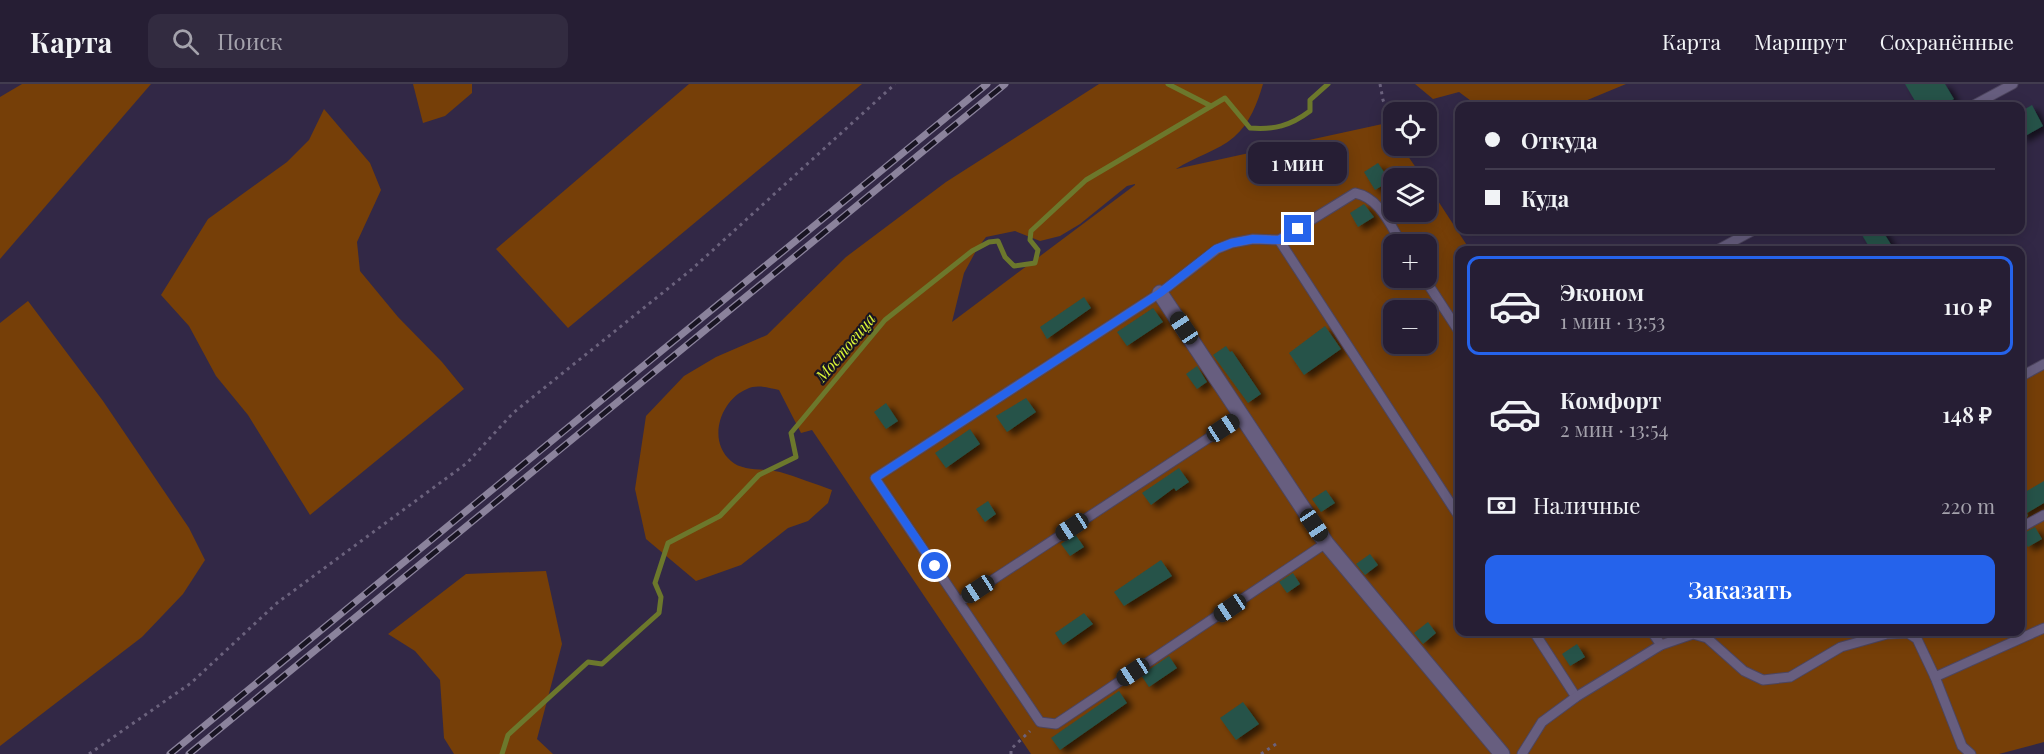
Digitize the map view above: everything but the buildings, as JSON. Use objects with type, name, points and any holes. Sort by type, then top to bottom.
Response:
[{"type":"street","points":[[1160,293],[1326,543],[1502,754]]},
{"type":"lane","points":[[1979,102],[2013,84]]},
{"type":"lane","points":[[1326,543],[1056,724],[1040,722],[875,478],[1160,293],[1216,249],[1253,239],[1279,240],[1355,193],[1366,195],[1375,201],[1396,234]]},
{"type":"lane","points":[[1724,246],[1747,234]]},
{"type":"lane","points":[[1279,240],[1455,510]]},
{"type":"lane","points":[[1431,288],[1455,325]]},
{"type":"lane","points":[[2025,374],[2044,364]]},
{"type":"lane","points":[[959,602],[1242,416]]},
{"type":"lane","points":[[2025,525],[2044,515]]},
{"type":"lane","points":[[1935,677],[2044,628]]},
{"type":"lane","points":[[1536,636],[1576,697]]},
{"type":"lane","points":[[1655,636],[1661,645]]},
{"type":"lane","points":[[1522,754],[1542,722],[1576,697],[1661,645],[1687,636]]},
{"type":"lane","points":[[1700,636],[1707,638],[1744,671],[1763,680],[1790,677],[1841,647],[1880,636]]},
{"type":"lane","points":[[1912,636],[1917,639],[1935,677],[1962,746],[1971,754]]},
{"type":"path","points":[[89,754],[191,683],[277,603],[467,463],[513,413],[691,270],[895,84]]},
{"type":"path","points":[[1380,84],[1384,102]]},
{"type":"path","points":[[1011,754],[1011,749],[1040,722]]},
{"type":"path","points":[[1261,754],[1276,744]]},
{"type":"shaded area","points":[[22,84],[151,84],[0,259],[0,97]]},
{"type":"shaded area","points":[[413,84],[472,84],[472,93],[445,116],[423,123]]},
{"type":"shaded area","points":[[689,84],[862,84],[568,328],[496,249]]},
{"type":"shaded area","points":[[1099,84],[1263,84],[1252,113],[1234,137],[1176,169],[1383,124],[1383,156],[1408,156],[1416,168],[1383,168],[1383,222],[1437,222],[1437,199],[1455,227],[1455,234],[1460,234],[1467,246],[1455,246],[1455,636],[2025,636],[2025,373],[2044,362],[2044,742],[1999,754],[1031,754],[812,430],[801,433],[779,390],[755,387],[738,394],[730,402],[724,411],[718,432],[724,453],[731,461],[742,467],[780,472],[832,490],[828,503],[808,521],[788,528],[741,565],[696,581],[646,539],[635,489],[646,416],[684,376],[716,357],[767,335],[846,257],[946,182]],"holes":[[[1135,184],[952,322],[964,273],[986,237],[1015,231],[1040,241],[1060,236],[1080,224],[1127,186]]]},
{"type":"shaded area","points":[[1415,84],[1626,84],[1583,102],[1473,102],[1459,92],[1433,99]]},
{"type":"shaded area","points":[[324,109],[370,163],[381,190],[357,242],[360,271],[398,317],[442,362],[464,389],[310,515],[248,415],[216,376],[189,326],[161,295],[208,219],[287,162],[309,140]]},
{"type":"shaded area","points":[[28,301],[103,401],[189,528],[205,560],[183,594],[142,637],[0,746],[0,323]]},
{"type":"shaded area","points":[[546,571],[562,644],[537,739],[553,754],[454,754],[444,738],[440,680],[415,651],[388,634],[466,574]]},
{"type":"waterway","points":[[1168,84],[1211,106]]},
{"type":"waterway","name":"Мостовица","points":[[502,754],[508,735],[588,662],[602,664],[659,613],[661,597],[655,583],[668,543],[720,516],[759,475],[796,457],[791,433],[885,320],[972,251],[989,242],[998,241],[1005,257],[1014,266],[1035,263],[1038,250],[1030,240],[1031,231],[1086,180],[1225,98],[1250,128],[1267,128],[1289,123],[1310,111],[1310,100],[1328,84]]},
{"type":"railway","points":[[170,754],[987,84]]},
{"type":"railway","points":[[189,754],[1005,84]]},
{"type":"route","points":[[935,566],[875,478],[1160,293],[1216,249],[1253,239],[1279,240],[1298,229]]}]
